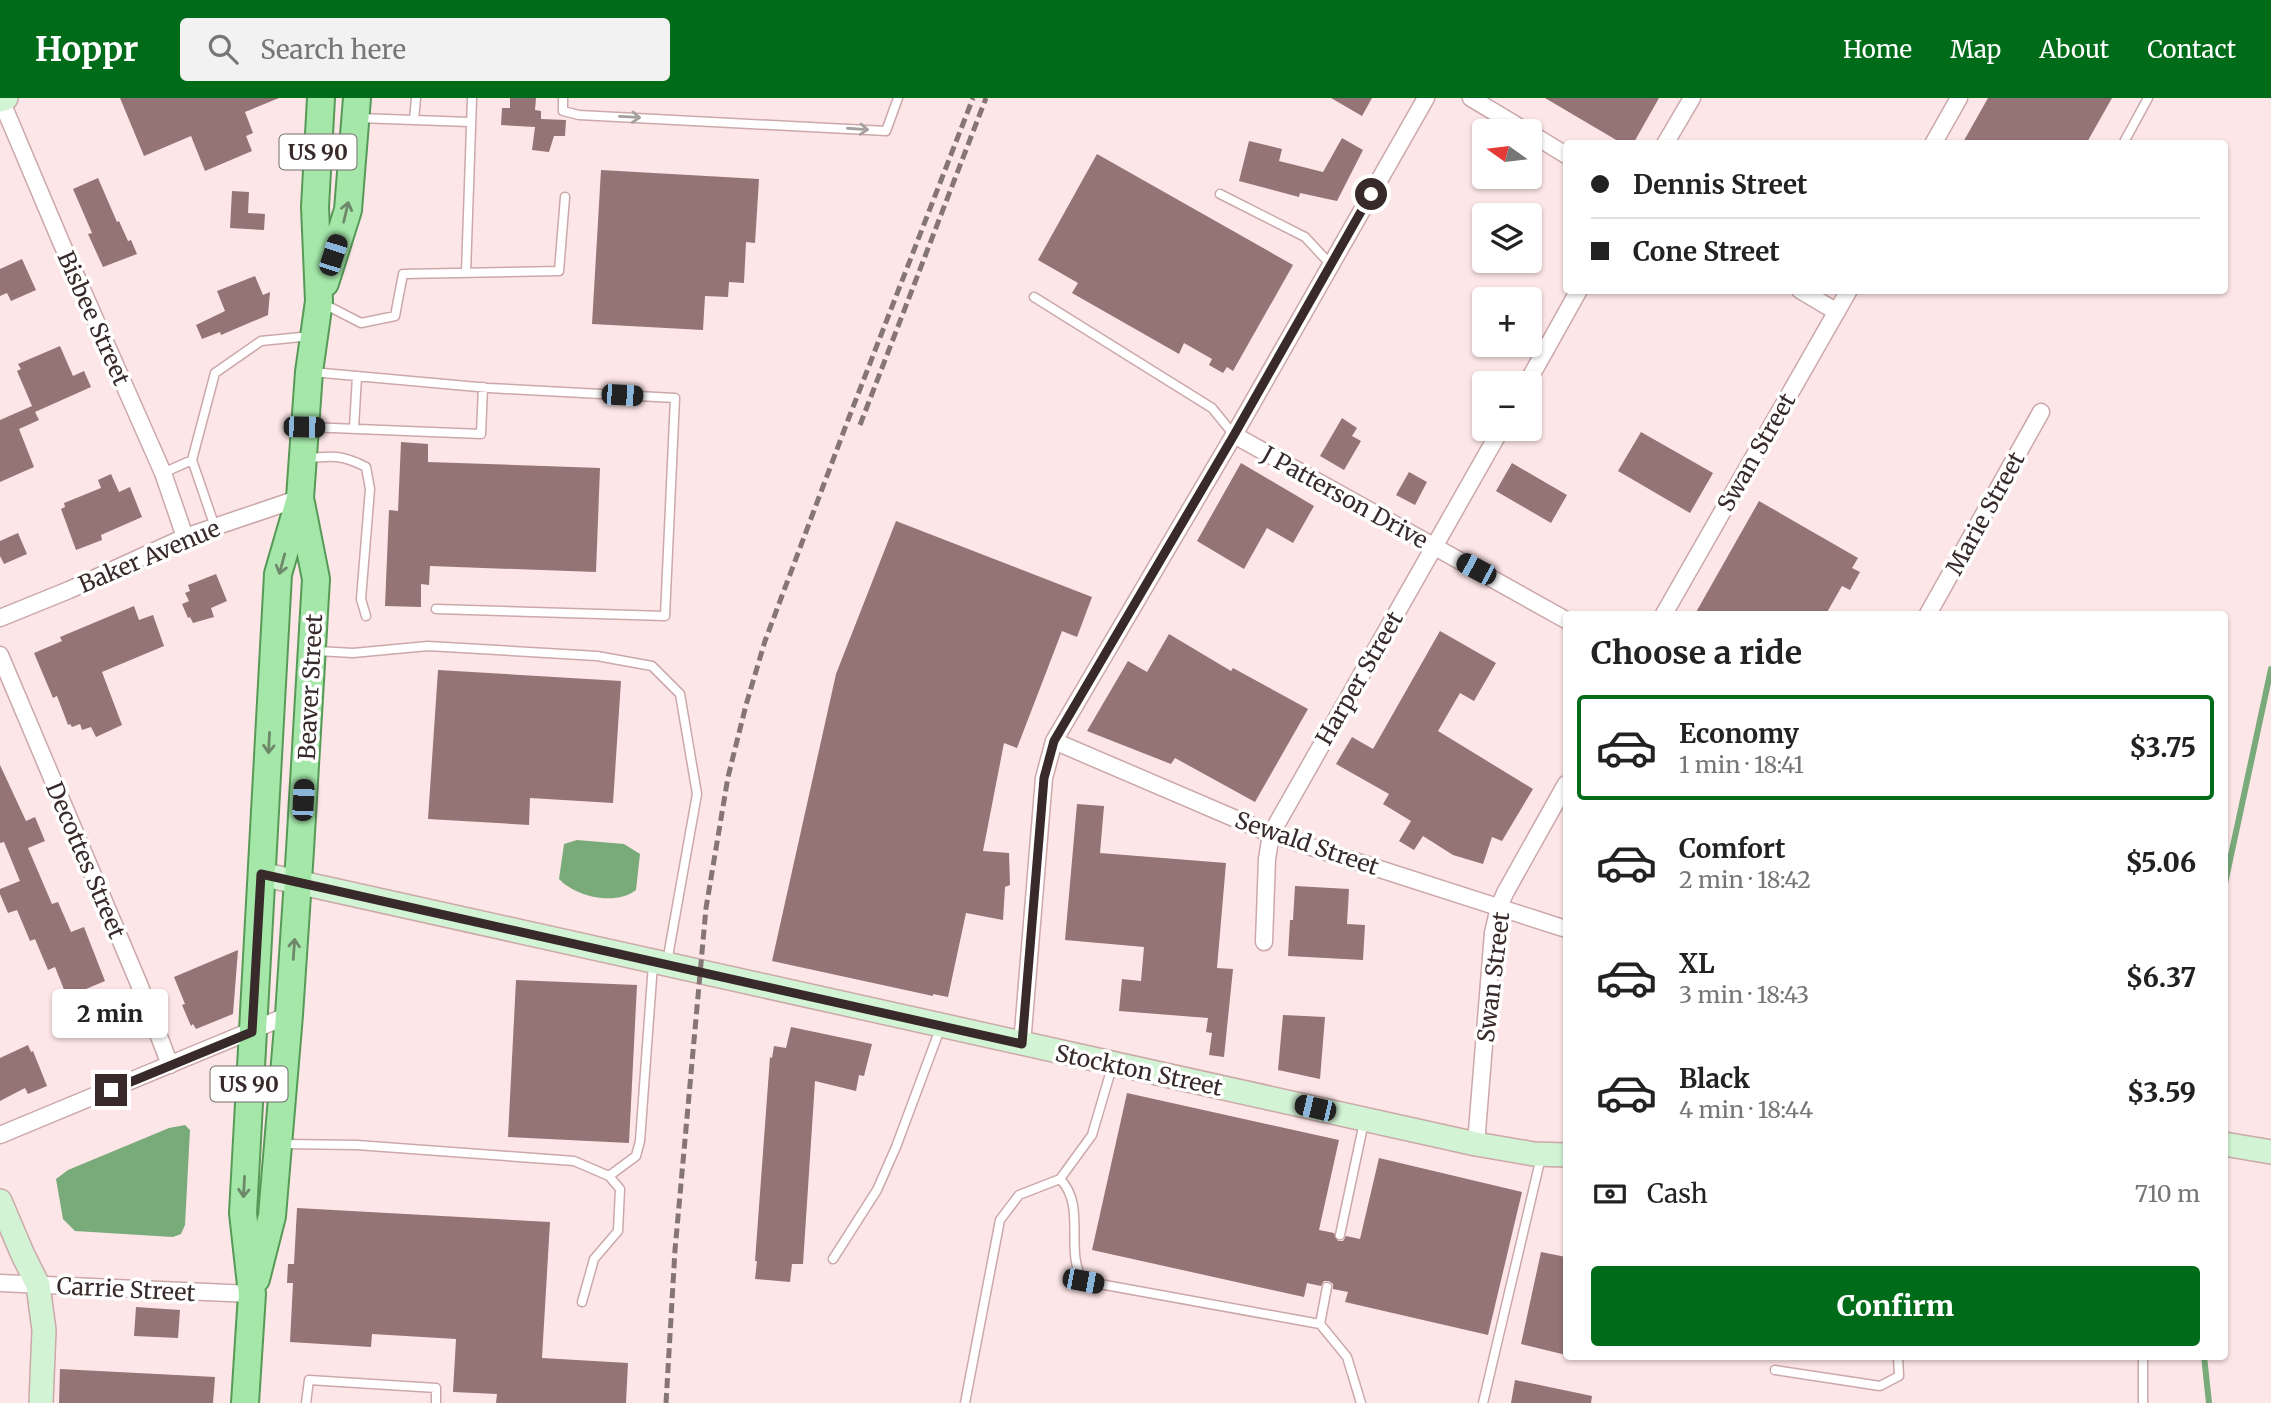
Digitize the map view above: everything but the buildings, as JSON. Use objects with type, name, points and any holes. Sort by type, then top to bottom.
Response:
[{"type":"main road","name":"Beaver Street","points":[[252,1294],[243,1213],[278,574],[300,498],[309,372],[318,301],[315,207],[321,98]]},
{"type":"main road","name":"Beaver Street","points":[[318,301],[348,210],[356,108]]},
{"type":"main road","name":"Beaver Street","points":[[244,1403],[252,1294],[272,1216],[298,882],[316,579],[300,498]]},
{"type":"main road","name":"Stockton Street","points":[[261,874],[1476,1144],[1563,1155]]},
{"type":"main road","points":[[2228,1145],[2271,1152]]},
{"type":"main road","points":[[0,1201],[38,1284],[44,1330],[41,1403]]},
{"type":"street","points":[[1022,1044],[1044,778],[1054,741],[1234,435],[1426,98]]},
{"type":"street","points":[[1471,98],[1506,119]]},
{"type":"street","points":[[1667,140],[1692,98]]},
{"type":"street","points":[[1935,140],[1959,98]]},
{"type":"street","name":"Bisbee Street","points":[[2,99],[66,255],[163,473],[185,537]]},
{"type":"street","points":[[1542,140],[1563,153]]},
{"type":"street","points":[[1534,371],[1577,294]]},
{"type":"street","points":[[1807,294],[1837,312]]},
{"type":"street","name":"Swan Street","points":[[1666,611],[1847,294]]},
{"type":"street","name":"Marie Street","points":[[1930,611],[2041,411]]},
{"type":"street","name":"J Patterson Drive","points":[[1234,435],[1563,618]]},
{"type":"street","name":"Harper Street","points":[[1264,942],[1267,859],[1271,834],[1494,441]]},
{"type":"street","name":"Baker Avenue","points":[[0,618],[185,537],[300,498]]},
{"type":"street","name":"Decottes Street","points":[[0,655],[170,1065]]},
{"type":"street","name":"Sewald Street","points":[[1054,741],[1271,834],[1563,928]]},
{"type":"street","name":"Swan Street","points":[[1476,1144],[1493,933],[1499,907],[1563,790]]},
{"type":"street","points":[[0,1135],[289,1015]]},
{"type":"street","points":[[247,1141],[279,1144]]},
{"type":"street","name":"Carrie Street","points":[[0,1283],[252,1294]]},
{"type":"lane","points":[[414,120],[416,98]]},
{"type":"lane","points":[[466,273],[472,98]]},
{"type":"lane","points":[[563,98],[563,111],[579,114],[886,131],[898,98]]},
{"type":"lane","points":[[2125,140],[2147,98]]},
{"type":"lane","points":[[356,108],[414,120],[470,122]]},
{"type":"lane","points":[[1220,194],[1305,237],[1331,265]]},
{"type":"lane","points":[[318,301],[361,323],[395,316],[403,274],[559,271],[565,197]]},
{"type":"lane","points":[[1034,297],[1212,408],[1234,435]]},
{"type":"lane","points":[[215,527],[192,460],[215,373],[261,341],[314,336]]},
{"type":"lane","points":[[309,372],[483,387],[675,398],[665,616],[436,609]]},
{"type":"lane","points":[[354,428],[357,376]]},
{"type":"lane","points":[[304,427],[481,434],[483,387]]},
{"type":"lane","points":[[303,459],[330,455],[350,459],[366,467],[370,489],[361,599],[366,616]]},
{"type":"lane","points":[[163,473],[192,460]]},
{"type":"lane","points":[[312,651],[353,653],[428,646],[597,656],[652,666],[680,694],[697,794],[660,963],[640,1142],[636,1156],[610,1176]]},
{"type":"lane","points":[[833,1259],[877,1190],[942,1026]]},
{"type":"lane","points":[[965,1403],[1000,1220],[1019,1195],[1060,1179],[1092,1135],[1113,1064]]},
{"type":"lane","points":[[1340,1235],[1365,1119]]},
{"type":"lane","points":[[279,1144],[357,1145],[574,1161],[610,1176],[620,1189],[618,1231],[594,1259],[582,1302]]},
{"type":"lane","points":[[1483,1403],[1542,1154]]},
{"type":"lane","points":[[1060,1179],[1068,1187],[1072,1202],[1076,1270],[1083,1281],[1320,1324],[1346,1357],[1361,1403]]},
{"type":"lane","points":[[1320,1324],[1327,1287]]},
{"type":"lane","points":[[1775,1370],[1880,1386],[1899,1376],[1898,1360]]},
{"type":"lane","points":[[2143,1360],[2143,1403]]},
{"type":"lane","points":[[306,1403],[309,1380],[436,1388],[436,1403]]},
{"type":"shaded area","points":[[577,840],[624,844],[640,854],[636,890],[618,898],[607,898],[586,895],[566,885],[559,879],[564,844]]},
{"type":"shaded area","points":[[185,1125],[190,1130],[185,1225],[181,1234],[173,1237],[75,1231],[63,1219],[56,1179],[68,1170],[169,1128]]},
{"type":"waterway","points":[[2228,869],[2271,669]]},
{"type":"waterway","points":[[2204,1360],[2209,1403]]},
{"type":"railway","points":[[666,1403],[675,1250],[706,908],[728,777],[765,641],[973,98]]},
{"type":"railway","points":[[860,425],[986,98]]},
{"type":"route","points":[[111,1090],[252,1032],[261,874],[1022,1044],[1044,778],[1054,741],[1234,435],[1371,194]]}]
